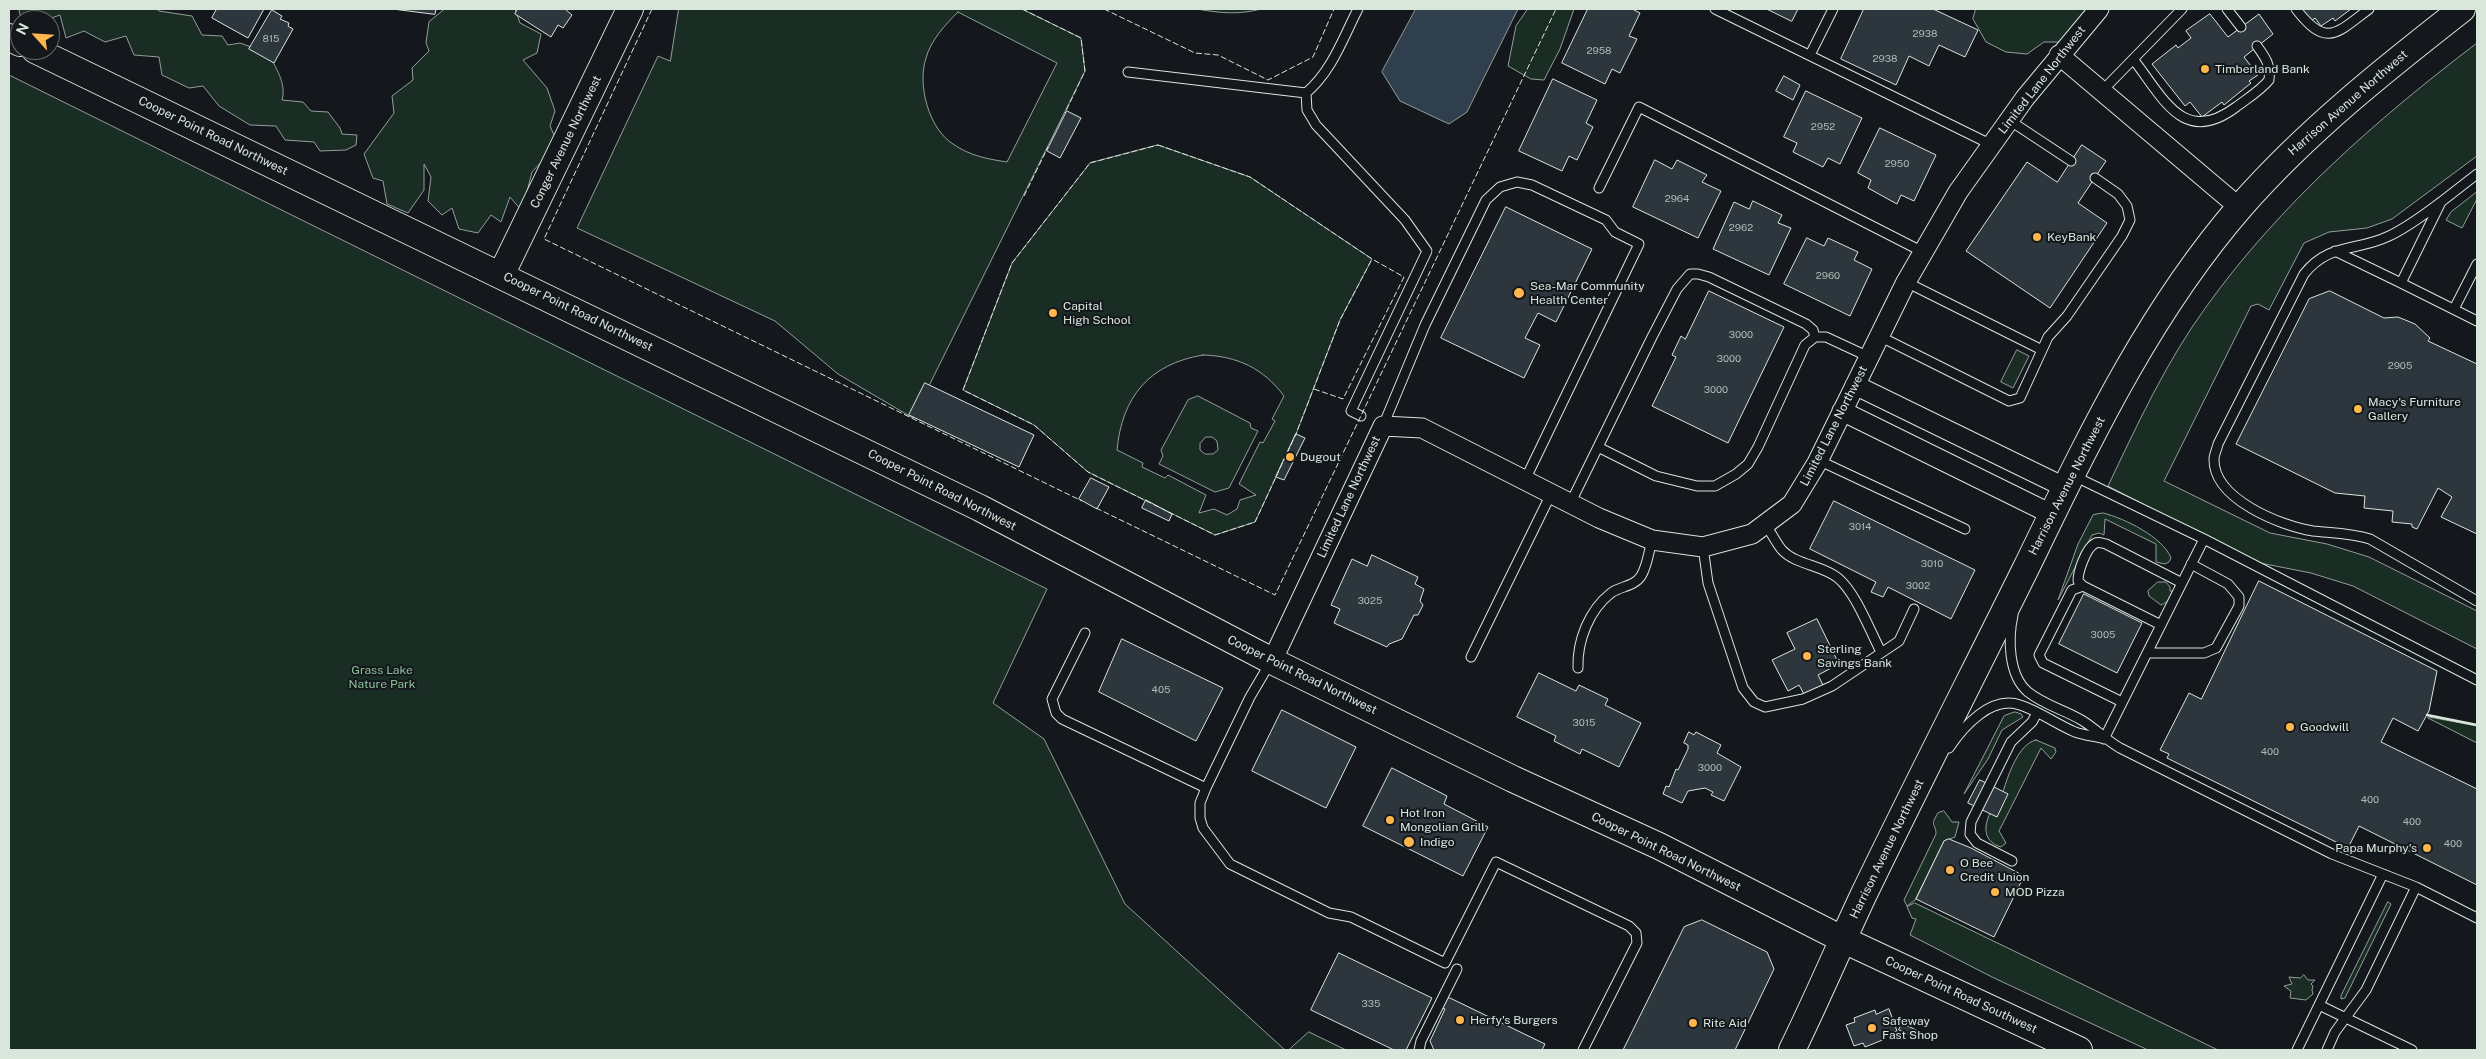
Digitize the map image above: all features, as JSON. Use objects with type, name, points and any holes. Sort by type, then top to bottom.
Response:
[{"type":"main road","name":"Conger Avenue Northwest","points":[[501,275],[630,9]]},
{"type":"main road","name":"Harrison Avenue Northwest","points":[[1792,1050],[1913,793],[2051,514],[2124,373],[2150,330],[2192,269],[2240,208],[2286,157],[2373,79],[2462,9]]},
{"type":"main road","name":"Cooper Point Road Northwest","points":[[56,60],[980,508],[1272,660],[1514,779],[1659,846],[1844,940]]},
{"type":"main road","name":"Cooper Point Road Southwest","points":[[1844,940],[2079,1050]]},
{"type":"street","name":"Limited Lane Northwest","points":[[1272,660],[1383,426],[1422,428],[1598,518],[1652,540],[1703,547],[1752,534],[1792,504],[1818,460],[1906,282],[1958,192],[2009,120],[2059,55],[2099,9]]},
{"type":"street","points":[[2059,55],[2240,208]]},
{"type":"street","points":[[1855,385],[2068,481]]},
{"type":"street","points":[[1842,410],[2051,514]]},
{"type":"lane","points":[[1128,72],[1306,93],[1317,84],[1329,68],[1358,9]]},
{"type":"lane","points":[[1715,9],[1992,145]]},
{"type":"lane","points":[[1810,55],[1834,9]]},
{"type":"lane","points":[[2102,91],[2182,9]]},
{"type":"lane","points":[[2227,9],[2241,27]]},
{"type":"lane","points":[[2296,9],[2312,28],[2328,34],[2339,31],[2369,9]]},
{"type":"lane","points":[[2134,58],[2175,112],[2188,121],[2201,123],[2214,121],[2226,115],[2269,80],[2270,71],[2267,60],[2257,46]]},
{"type":"lane","points":[[1306,93],[1307,110],[1316,125],[1405,220],[1427,251],[1351,411],[1361,416]]},
{"type":"lane","points":[[1599,188],[1639,107],[1923,252]]},
{"type":"lane","points":[[2009,120],[2071,162]]},
{"type":"lane","points":[[2477,174],[2441,202],[2388,236],[2326,254],[2313,263],[2304,274],[2218,444],[2214,459],[2217,473],[2223,485],[2237,498],[2256,511],[2281,522],[2312,530],[2353,534],[2370,539],[2477,601]]},
{"type":"lane","points":[[1879,336],[2009,401],[2020,398],[2048,337],[2067,316],[2122,236],[2130,220],[2127,206],[2118,194],[2095,178]]},
{"type":"lane","points":[[1383,426],[1425,325],[1486,200],[1500,187],[1517,182],[1532,185],[1606,220],[1615,232],[1639,244],[1525,480]]},
{"type":"lane","points":[[2401,283],[2441,202]]},
{"type":"lane","points":[[2336,251],[2477,321]]},
{"type":"lane","points":[[2454,308],[2477,264]]},
{"type":"lane","points":[[1570,504],[1672,297],[1690,274],[1698,274],[1709,278],[1806,324],[1813,330],[1815,337]]},
{"type":"lane","points":[[1906,282],[2042,350]]},
{"type":"lane","points":[[1598,447],[1656,476],[1697,486],[1715,486],[1736,474],[1748,464],[1805,345],[1815,337],[1826,338],[1869,357]]},
{"type":"lane","points":[[1818,460],[1965,529]]},
{"type":"lane","points":[[2068,481],[2204,539],[2477,680]]},
{"type":"lane","points":[[1471,657],[1551,494]]},
{"type":"lane","points":[[1765,524],[1782,550],[1791,556],[1823,568],[1839,579],[1850,592],[1881,652]]},
{"type":"lane","points":[[2104,739],[2204,539]]},
{"type":"lane","points":[[1578,668],[1580,641],[1591,617],[1611,593],[1632,584],[1641,576],[1652,540]]},
{"type":"lane","points":[[2161,625],[2083,586],[2078,580],[2078,574],[2092,545],[2099,542],[2182,583]]},
{"type":"lane","points":[[1703,547],[1708,583],[1743,688],[1754,702],[1765,707],[1803,699],[1832,686],[1899,641],[1914,609]]},
{"type":"lane","points":[[2147,653],[2204,653],[2216,648],[2239,606],[2239,597],[2228,584],[2191,564]]},
{"type":"lane","points":[[2026,566],[2012,618],[2011,638],[2014,668],[2018,680],[2027,691],[2083,721],[2104,739],[2332,854],[2416,887],[2477,918]]},
{"type":"lane","points":[[2083,586],[2072,590],[2039,655],[2043,663],[2122,702]]},
{"type":"lane","points":[[1085,633],[1052,698],[1056,713],[1062,719],[1206,788]]},
{"type":"lane","points":[[1272,660],[1250,697],[1200,803],[1201,823],[1230,864],[1329,913],[1351,917],[1445,963],[1496,862],[1629,926],[1636,933],[1637,942],[1583,1050]]},
{"type":"lane","points":[[1913,793],[1971,721],[1987,710],[2005,704],[2019,704],[2076,733],[2104,739]]},
{"type":"lane","points":[[2012,860],[1977,843],[1970,834],[1971,822],[2011,742],[2032,722],[2037,713]]},
{"type":"lane","points":[[2298,1050],[2383,874]]},
{"type":"lane","points":[[2327,1050],[2335,1032],[2366,990],[2416,887]]},
{"type":"lane","points":[[1419,1050],[1421,1041],[1457,969]]},
{"type":"lane","points":[[2319,1005],[2412,1050]]},
{"type":"green space","points":[[157,9],[159,11],[192,16],[202,35],[222,36],[228,45],[240,43],[268,53],[282,82],[282,100],[303,102],[311,111],[328,112],[340,128],[342,134],[357,135],[356,145],[346,150],[320,151],[314,142],[285,140],[276,126],[250,125],[219,106],[203,86],[189,88],[162,75],[159,57],[134,55],[126,36],[105,42],[84,31],[66,38],[60,10],[19,10]]},
{"type":"green space","points":[[445,9],[515,9],[520,23],[541,34],[537,53],[523,60],[547,88],[555,111],[550,126],[558,144],[532,172],[522,211],[510,197],[501,222],[491,215],[478,233],[459,229],[452,208],[442,215],[428,201],[431,177],[424,164],[424,190],[408,213],[387,204],[383,181],[373,178],[364,154],[394,113],[392,96],[413,80],[412,68],[429,51],[426,43],[429,22]]},
{"type":"green space","points":[[679,9],[1022,9],[1081,38],[1085,71],[913,418],[838,374],[775,321],[577,228],[658,56],[670,61]],"holes":[[[958,12],[1057,63],[1007,162],[979,156],[953,144],[937,128],[927,105],[923,81],[928,51],[943,28]]]},
{"type":"green space","points":[[1197,9],[1261,9],[1229,13]]},
{"type":"green space","points":[[1528,9],[1574,9],[1560,49],[1544,80],[1531,79],[1508,66],[1516,26]]},
{"type":"green space","points":[[1976,9],[2089,9],[2064,42],[2044,42],[2027,54],[2006,52],[1986,42],[1973,19]]},
{"type":"green space","points":[[2477,43],[2477,156],[2392,219],[2367,228],[2329,232],[2304,243],[2269,310],[2258,304],[2251,306],[2164,481],[2270,533],[2327,544],[2369,557],[2477,611],[2477,649],[2353,586],[2311,573],[2255,562],[2108,486],[2165,372],[2191,328],[2235,269],[2298,198],[2332,165],[2403,102]]},
{"type":"green space","name":"Grass Lake Nature Park","points":[[9,75],[1047,589],[993,703],[1044,739],[1125,904],[1285,1050],[9,1050]]},
{"type":"green space","points":[[1158,145],[1250,177],[1372,259],[1340,320],[1296,434],[1255,522],[1215,535],[1088,472],[1034,425],[963,390],[1012,263],[1090,163]],"holes":[[[1203,355],[1215,356],[1248,365],[1267,378],[1284,396],[1272,419],[1275,421],[1263,443],[1260,442],[1239,484],[1256,495],[1240,500],[1237,509],[1227,515],[1214,509],[1199,513],[1206,495],[1168,475],[1165,478],[1142,467],[1143,463],[1117,450],[1120,431],[1132,399],[1153,375],[1167,366],[1184,359]]]},
{"type":"green space","points":[[2477,192],[2477,199],[2462,228],[2446,220],[2451,212]]},
{"type":"green space","points":[[2017,350],[2029,356],[2013,388],[2001,382]]},
{"type":"green space","points":[[1198,396],[1250,423],[1251,428],[1258,431],[1229,488],[1215,492],[1159,464],[1163,456],[1161,450],[1188,400]],"holes":[[[1206,437],[1212,437],[1217,441],[1218,450],[1213,454],[1205,454],[1200,450],[1200,444]]]},
{"type":"green space","points":[[2103,513],[2132,524],[2152,536],[2167,550],[2171,558],[2169,562],[2165,564],[2156,562],[2156,544],[2105,519],[2104,535],[2099,533],[2092,535],[2058,600],[2078,544],[2093,515]]},
{"type":"green space","points":[[2158,582],[2166,582],[2170,587],[2170,591],[2173,591],[2171,598],[2161,605],[2149,596],[2148,591]]},
{"type":"green space","points":[[2015,712],[2023,717],[2002,730],[1988,759],[1964,794],[2004,716]]},
{"type":"green space","points":[[2428,718],[2477,726],[2477,743]]},
{"type":"green space","points":[[2036,740],[2055,748],[2056,752],[2051,759],[2041,748],[1999,831],[2006,843],[2001,847],[1995,845],[1988,838],[1986,829],[1990,813],[1997,817],[2005,784],[2015,761],[2028,744]]},
{"type":"green space","points":[[1944,811],[1952,822],[1959,822],[1955,837],[1944,841],[1915,900],[1907,906],[1904,900],[1936,834],[1934,821],[1938,813]]},
{"type":"green space","points":[[2388,902],[2391,904],[2345,998],[2341,999],[2341,996]]},
{"type":"green space","points":[[1915,903],[2218,1050],[2148,1050],[1992,977],[1910,935],[1916,919],[1912,918],[1907,907]]},
{"type":"green space","points":[[2304,975],[2308,980],[2315,980],[2311,984],[2313,986],[2313,994],[2306,1000],[2290,998],[2291,991],[2284,986],[2292,984],[2289,977],[2300,978]]},
{"type":"green space","points":[[1309,1032],[1346,1050],[1289,1050]]},
{"type":"water","points":[[1416,9],[1518,9],[1467,112],[1449,124],[1400,101],[1382,72]]},
{"type":"building","points":[[217,9],[264,9],[248,38],[212,18]]},
{"type":"building","points":[[393,9],[436,9],[435,14]]},
{"type":"building","points":[[518,9],[565,9],[572,15],[563,28],[558,25],[551,37],[515,14]]},
{"type":"building","points":[[1588,9],[1632,9],[1640,13],[1629,36],[1637,39],[1620,73],[1612,69],[1605,84],[1562,63]]},
{"type":"building","points":[[1767,9],[1798,9],[1792,21]]},
{"type":"building","points":[[1864,9],[1933,9],[1978,30],[1965,57],[1939,45],[1929,66],[1909,56],[1896,85],[1841,59]]},
{"type":"building","points":[[2300,9],[2351,9],[2335,21],[2333,18],[2321,26],[2315,18],[2310,22]]},
{"type":"building","points":[[272,10],[282,16],[280,19],[289,23],[288,26],[293,29],[274,63],[249,49]]},
{"type":"building","name":"Timberland Bank","points":[[2210,14],[2228,37],[2259,14],[2273,34],[2244,57],[2258,75],[2224,105],[2222,102],[2202,117],[2190,102],[2185,106],[2152,64],[2176,45],[2178,48],[2191,38],[2186,31]]},
{"type":"building","points":[[1784,76],[1800,85],[1793,100],[1776,91]]},
{"type":"building","points":[[1553,79],[1597,100],[1586,123],[1593,127],[1577,160],[1569,156],[1562,171],[1519,151]]},
{"type":"building","points":[[1806,91],[1862,118],[1840,164],[1828,158],[1823,167],[1793,152],[1797,143],[1784,137]]},
{"type":"building","points":[[1067,111],[1081,118],[1060,158],[1047,151]]},
{"type":"building","points":[[1880,128],[1936,155],[1914,201],[1901,195],[1897,204],[1868,188],[1871,180],[1858,173]]},
{"type":"building","name":"KeyBank","points":[[2082,145],[2106,161],[2078,203],[2107,223],[2050,308],[1966,251],[2027,162],[2057,182]]},
{"type":"building","points":[[1655,160],[1672,169],[1677,160],[1707,175],[1702,182],[1721,191],[1698,238],[1633,207]]},
{"type":"building","points":[[1753,201],[1782,215],[1778,223],[1791,228],[1769,275],[1713,249],[1734,202],[1749,209]]},
{"type":"building","points":[[1506,207],[1592,249],[1556,322],[1538,313],[1525,338],[1540,345],[1524,378],[1441,338]]},
{"type":"building","points":[[1807,238],[1824,246],[1828,238],[1858,252],[1854,260],[1872,269],[1850,316],[1784,284]]},
{"type":"building","points":[[1709,291],[1784,327],[1728,443],[1652,406],[1676,357],[1672,355],[1681,336],[1685,339]]},
{"type":"building","points":[[2330,291],[2384,318],[2398,317],[2415,324],[2430,338],[2428,341],[2477,364],[2477,534],[2441,517],[2452,497],[2438,488],[2417,529],[2412,527],[2412,524],[2392,522],[2393,511],[2364,508],[2365,496],[2335,493],[2236,444],[2309,299]]},
{"type":"building","points":[[925,383],[1034,435],[1019,467],[909,415]]},
{"type":"building","name":"Dugout","points":[[1296,434],[1305,438],[1284,480],[1276,477]]},
{"type":"building","points":[[1091,478],[1109,487],[1097,509],[1079,499]]},
{"type":"building","points":[[1146,500],[1172,514],[1169,521],[1142,508]]},
{"type":"building","points":[[1834,501],[1975,570],[1951,619],[1888,587],[1883,597],[1871,592],[1876,582],[1810,549]]},
{"type":"building","points":[[1372,555],[1418,577],[1415,584],[1424,589],[1420,601],[1423,605],[1418,615],[1414,615],[1402,639],[1389,644],[1387,647],[1334,623],[1340,609],[1331,605],[1352,559],[1367,566]]},
{"type":"building","points":[[2259,581],[2437,671],[2429,711],[2418,731],[2393,718],[2381,742],[2477,789],[2477,885],[2359,826],[2348,848],[2167,758],[2169,754],[2160,750],[2189,693],[2201,699]]},
{"type":"building","points":[[2084,594],[2142,623],[2117,673],[2059,644]]},
{"type":"building","points":[[1817,619],[1839,664],[1818,675],[1824,687],[1805,696],[1799,685],[1788,691],[1772,660],[1795,649],[1787,633]]},
{"type":"building","points":[[1122,639],[1223,688],[1196,741],[1099,692]]},
{"type":"building","points":[[1539,673],[1576,691],[1579,685],[1608,699],[1605,705],[1641,723],[1619,767],[1582,749],[1580,754],[1554,741],[1556,736],[1517,717]]},
{"type":"building","points":[[1282,710],[1356,747],[1326,808],[1252,771]]},
{"type":"building","points":[[1689,732],[1694,735],[1696,732],[1721,745],[1717,753],[1741,767],[1724,801],[1711,795],[1713,792],[1705,788],[1688,791],[1682,803],[1663,794],[1666,786],[1669,787],[1676,769],[1678,770],[1688,749],[1688,745],[1684,743]]},
{"type":"building","points":[[1392,768],[1447,796],[1444,804],[1488,827],[1463,876],[1363,826]]},
{"type":"building","points":[[1980,780],[2008,794],[1997,817],[1968,803]]},
{"type":"building","points":[[1949,839],[1971,848],[2024,876],[1994,937],[1916,899],[1944,841]]},
{"type":"building","points":[[1702,920],[1767,952],[1774,969],[1735,1050],[1623,1050],[1684,927]]},
{"type":"building","points":[[1339,953],[1432,998],[1406,1050],[1394,1050],[1311,1010]]},
{"type":"building","points":[[1450,998],[1545,1044],[1542,1050],[1434,1050],[1430,1041],[1445,1009],[1442,1008],[1447,999]]},
{"type":"building","name":"Safeway Fast Shop","points":[[1889,1009],[1897,1031],[1883,1036],[1885,1039],[1865,1047],[1863,1043],[1854,1046],[1846,1025],[1855,1022],[1854,1018],[1875,1010],[1876,1014]]},
{"type":"building","points":[[1902,1023],[1918,1031],[1915,1037],[1899,1030]]},
{"type":"fence","points":[[652,9],[544,239],[1082,501]]},
{"type":"fence","points":[[1022,9],[1081,38],[1085,71],[1065,113]]},
{"type":"fence","points":[[1104,9],[1195,53],[1218,55],[1268,80],[1313,57],[1334,9]]},
{"type":"fence","points":[[1096,508],[1275,595],[1556,9]]},
{"type":"fence","points":[[1158,145],[1250,177],[1372,259],[1340,320],[1296,434],[1255,522],[1215,535],[1088,472],[1034,425],[963,390],[1012,263],[1090,163],[1158,145]]},
{"type":"fence","points":[[1024,196],[1048,147]]},
{"type":"fence","points":[[1314,389],[1343,399],[1404,277],[1372,259]]},
{"type":"wall","points":[[2427,715],[2477,725]]},
{"type":"place","name":"Timberland Bank","points":[[2205,69]]},
{"type":"place","name":"KeyBank","points":[[2037,237]]},
{"type":"place","name":"Sea-Mar Community Health Center","points":[[1519,293]]},
{"type":"place","name":"Capital High School","points":[[1053,313]]},
{"type":"place","name":"Macy's Furniture Gallery","points":[[2358,409]]},
{"type":"place","name":"Dugout","points":[[1290,457]]},
{"type":"place","name":"Sterling Savings Bank","points":[[1807,656]]},
{"type":"place","name":"Goodwill","points":[[2290,727]]},
{"type":"place","name":"Hot Iron Mongolian Grill","points":[[1390,820]]},
{"type":"place","name":"Indigo","points":[[1409,842]]},
{"type":"place","name":"Papa Murphy's","points":[[2427,848]]},
{"type":"place","name":"O Bee Credit Union","points":[[1950,870]]},
{"type":"place","name":"MOD Pizza","points":[[1995,892]]},
{"type":"place","name":"Herfy's Burgers","points":[[1460,1020]]},
{"type":"place","name":"Rite Aid","points":[[1693,1023]]},
{"type":"place","name":"Safeway Fast Shop","points":[[1872,1028]]}]
